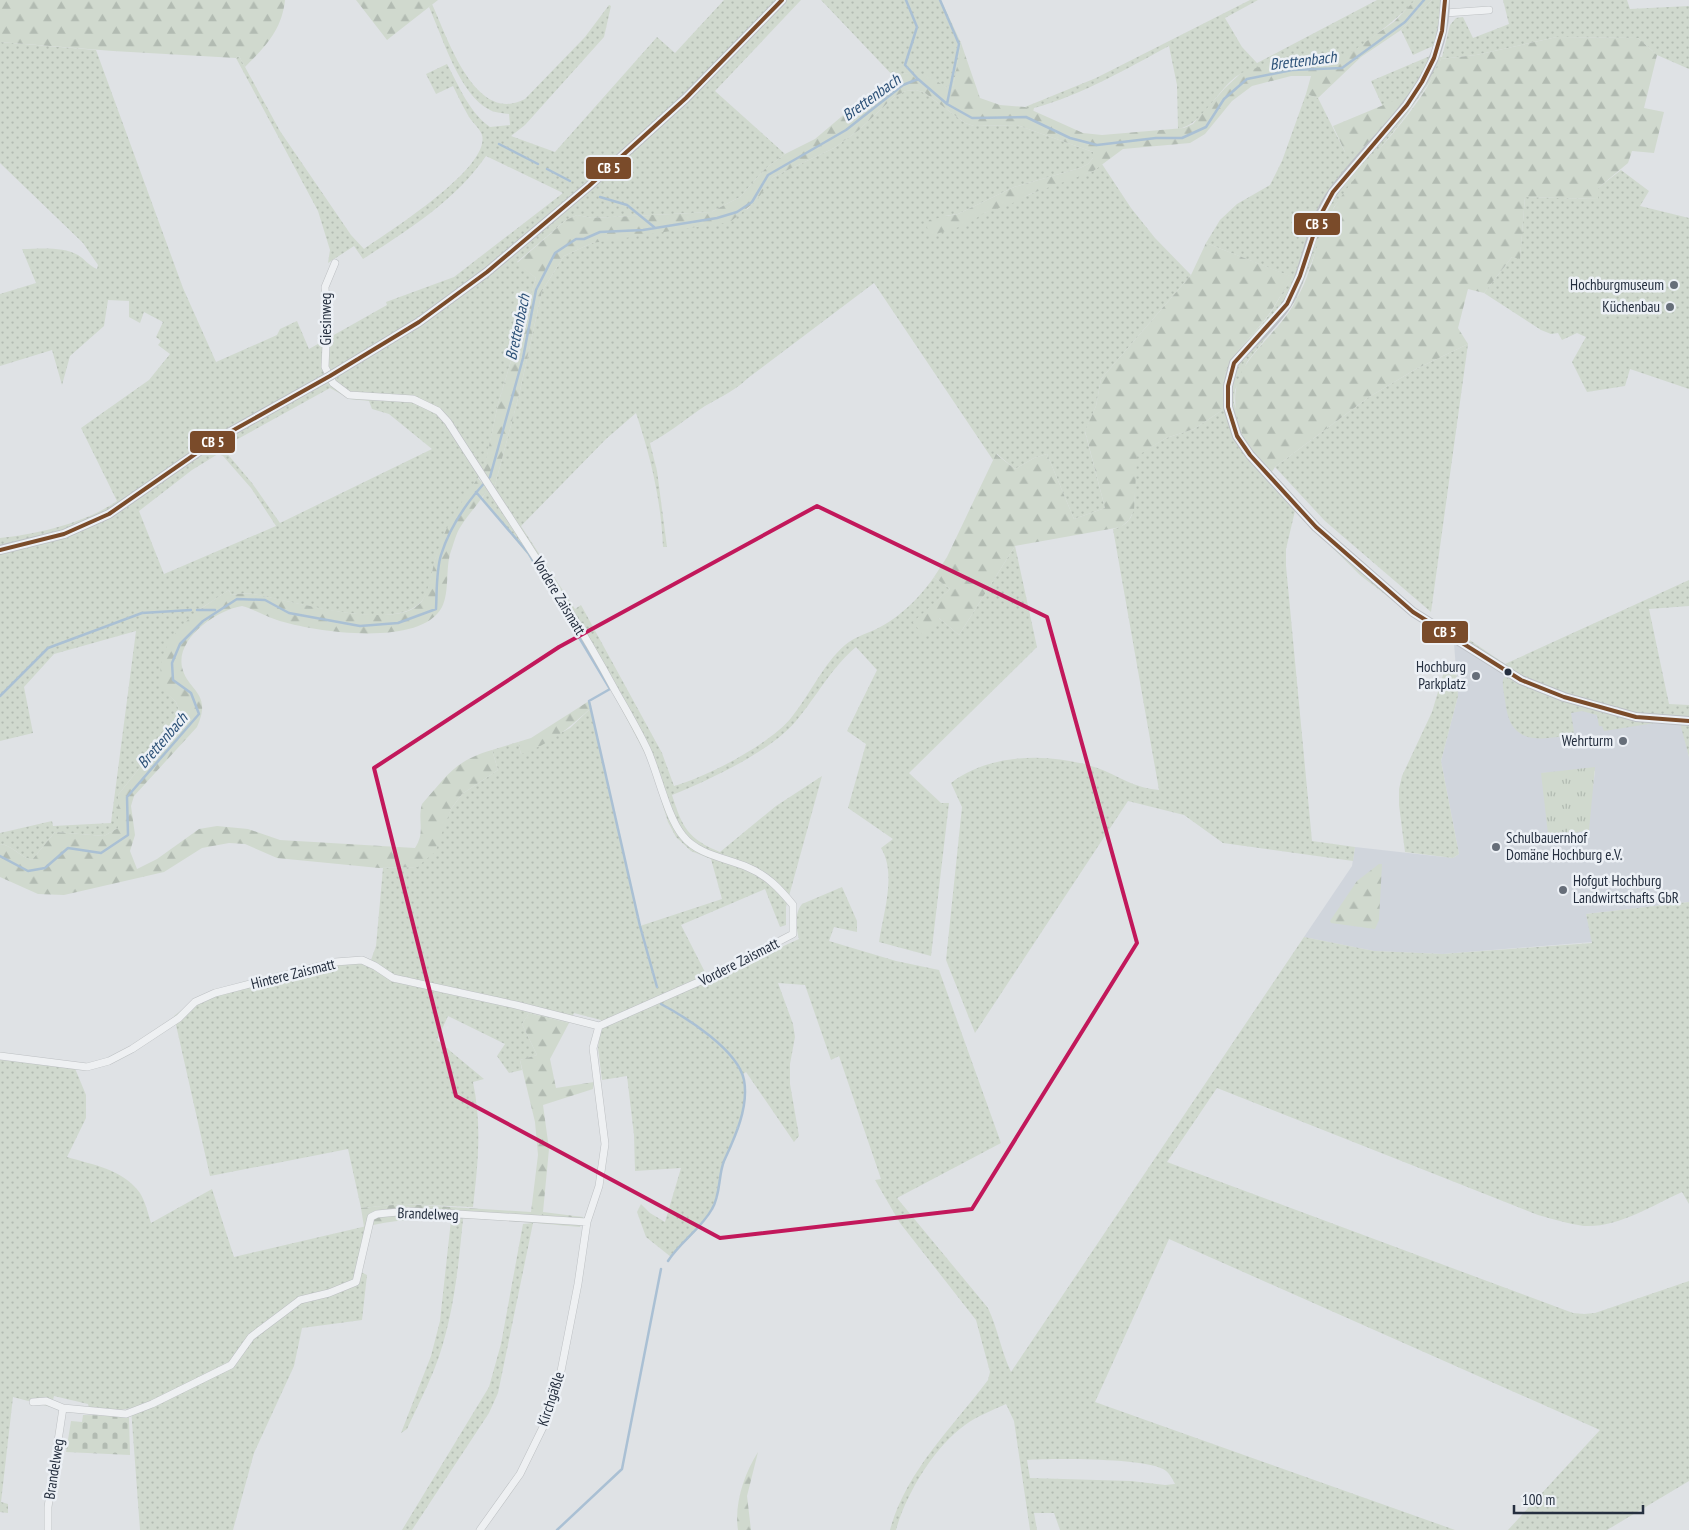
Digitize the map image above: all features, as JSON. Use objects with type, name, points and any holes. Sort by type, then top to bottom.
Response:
[{"type":"street","points":[[0,550],[64,534],[109,514],[214,441],[330,376],[406,330],[458,293],[589,186],[686,98],[782,0]]},
{"type":"street","points":[[1445,0],[1440,44],[1425,80],[1368,152],[1332,192],[1317,224],[1300,275],[1287,304],[1234,363],[1227,394],[1229,412],[1237,436],[1266,475],[1316,527],[1372,578],[1413,612],[1495,665],[1521,680],[1598,708],[1636,717],[1689,721]]},
{"type":"street","points":[[1445,13],[1490,10]]},
{"type":"street","name":"Giesinweg","points":[[330,376],[325,367],[327,321],[325,287],[335,263]]},
{"type":"street","name":"Vordere Zaismatt","points":[[330,376],[338,388],[350,395],[413,399],[438,410],[448,422],[513,526],[547,572],[615,689],[647,749],[672,818],[682,836],[689,843],[708,854],[748,867],[770,880],[794,904],[792,934],[712,976],[599,1026]]},
{"type":"street","name":"Hintere Zaismatt","points":[[0,1056],[87,1067],[109,1061],[132,1049],[179,1018],[194,1002],[215,994],[335,962],[362,960],[393,978],[516,1005],[599,1026]]},
{"type":"street","points":[[587,1222],[600,1178],[606,1144],[593,1048],[599,1026]]},
{"type":"street","name":"Brandelweg","points":[[33,1402],[46,1401],[63,1408],[126,1414],[152,1404],[231,1365],[251,1337],[300,1300],[329,1293],[356,1282],[371,1217],[377,1214],[409,1211],[587,1222]]},
{"type":"street","name":"Kirchgäßle","points":[[480,1530],[520,1474],[546,1421],[561,1371],[587,1222]]},
{"type":"street","name":"Brandelweg","points":[[48,1530],[48,1507],[63,1408]]},
{"type":"highlighted area","points":[[817,506],[1047,617],[1137,943],[972,1209],[720,1238],[456,1096],[374,768],[559,647]]},
{"type":"shaded area","points":[[1454,643],[1495,669],[1681,723],[1689,757],[1689,902],[1586,914],[1593,942],[1443,954],[1374,951],[1304,937],[1352,866],[1355,847],[1453,858],[1459,854],[1441,761],[1458,696]],"holes":[[[1595,771],[1593,787],[1566,832],[1549,834],[1542,773]]]},
{"type":"green space","points":[[0,0],[285,0],[276,29],[266,45],[245,67],[239,56],[236,58],[113,51],[0,42]]},
{"type":"green space","points":[[356,0],[438,0],[387,40]]},
{"type":"green space","points":[[724,0],[801,0],[715,91],[785,154],[765,169],[740,197],[711,212],[592,218],[577,215],[566,220],[517,262],[536,278],[498,404],[484,471],[478,478],[442,542],[425,597],[421,602],[407,611],[388,615],[365,615],[340,612],[250,593],[231,595],[229,590],[200,609],[161,687],[176,702],[181,716],[118,795],[118,828],[104,836],[55,832],[32,860],[8,846],[0,844],[0,833],[52,821],[53,826],[111,823],[136,631],[54,654],[24,687],[33,733],[0,741],[0,538],[30,534],[61,526],[91,516],[117,501],[81,428],[149,380],[170,354],[158,345],[161,341],[156,337],[163,322],[144,312],[140,323],[129,317],[129,301],[108,300],[104,326],[70,356],[62,385],[52,350],[0,366],[0,294],[36,283],[22,249],[65,250],[78,255],[97,269],[98,265],[83,243],[0,163],[0,42],[96,50],[183,288],[216,362],[277,335],[280,329],[297,321],[309,349],[387,305],[386,302],[454,277],[563,193],[486,156],[474,172],[446,201],[397,237],[363,259],[354,246],[328,263],[330,250],[318,211],[236,58],[239,56],[280,131],[351,235],[364,249],[414,214],[455,181],[471,164],[480,149],[482,135],[469,117],[453,86],[436,94],[426,74],[447,64],[470,106],[483,121],[490,127],[510,125],[509,114],[492,111],[479,103],[461,79],[446,49],[429,7],[432,4],[465,74],[491,100],[507,104],[525,99],[585,37],[609,5],[611,6],[604,37],[525,125],[511,136],[555,152],[657,37],[675,53]],"holes":[[[330,388],[350,399],[369,401],[372,409],[389,414],[432,449],[280,523],[252,483],[225,451],[225,446]],[[218,454],[223,456],[251,488],[276,526],[164,574],[139,511],[192,470]]]},
{"type":"green space","points":[[821,0],[939,0],[958,44],[950,84],[946,88],[935,80],[914,73],[901,74],[898,81]]},
{"type":"green space","points":[[939,0],[941,0],[961,43],[952,93],[946,88],[950,84],[958,44]]},
{"type":"green space","points":[[1250,0],[1258,0],[1225,18],[1242,47],[1257,63],[1377,0],[1415,0],[1402,14],[1376,35],[1335,64],[1301,64],[1240,74],[1224,88],[1196,120],[1178,129],[1177,85],[1169,46],[1086,89],[1034,108],[1033,112],[1025,107],[1096,78]]},
{"type":"green space","points":[[1415,0],[1432,0],[1401,30],[1361,57],[1318,98],[1306,94],[1311,76],[1291,76],[1252,86],[1232,101],[1205,134],[1190,143],[1123,149],[1092,172],[984,213],[966,225],[936,234],[929,234],[927,227],[929,220],[958,214],[1014,187],[1080,168],[1088,164],[1093,158],[1093,152],[1017,125],[974,126],[965,123],[925,93],[916,90],[906,91],[895,96],[859,130],[834,148],[773,177],[756,201],[730,222],[592,243],[564,256],[542,291],[519,395],[495,485],[492,485],[483,474],[498,404],[536,278],[517,263],[566,220],[577,215],[592,218],[711,212],[740,197],[765,169],[785,154],[815,139],[854,106],[895,85],[901,74],[923,74],[952,92],[961,43],[980,98],[1000,105],[1025,107],[1083,133],[1102,135],[1184,128],[1193,124],[1241,73],[1259,67],[1287,62],[1336,63],[1395,21]]},
{"type":"green space","points":[[1432,0],[1440,0],[1439,23],[1433,46],[1413,55],[1401,30]]},
{"type":"green space","points":[[1503,0],[1627,0],[1630,9],[1689,6],[1689,69],[1657,55],[1638,38],[1557,37],[1476,55],[1441,59],[1436,73],[1405,117],[1334,207],[1296,300],[1247,362],[1235,390],[1234,403],[1252,453],[1319,526],[1416,610],[1457,636],[1458,632],[1505,664],[1689,580],[1689,606],[1649,609],[1669,704],[1689,705],[1689,757],[1680,723],[1655,723],[1604,731],[1602,726],[1599,726],[1597,715],[1582,711],[1571,713],[1574,732],[1571,735],[1538,738],[1521,734],[1514,728],[1509,719],[1503,689],[1503,679],[1506,676],[1411,614],[1361,576],[1295,511],[1286,549],[1286,566],[1312,841],[1355,847],[1353,861],[1223,843],[1184,815],[1128,801],[975,1033],[946,960],[962,807],[951,783],[986,765],[1006,760],[1047,758],[1087,765],[1138,785],[1159,790],[1113,529],[1127,522],[1131,517],[1134,503],[1136,456],[1166,438],[1194,429],[1224,409],[1223,393],[1226,369],[1237,352],[1263,323],[1292,277],[1206,243],[1220,220],[1237,204],[1270,185],[1282,161],[1306,94],[1318,98],[1345,152],[1398,99],[1383,107],[1371,81],[1430,56],[1442,57],[1450,25],[1456,18],[1463,17],[1473,38],[1509,24]]},
{"type":"green space","points":[[1557,37],[1638,38],[1657,55],[1644,108],[1664,112],[1654,153],[1632,151],[1628,163],[1598,188],[1598,199],[1525,197],[1520,259],[1512,257],[1484,293],[1468,289],[1458,328],[1468,344],[1416,369],[1369,397],[1275,467],[1270,475],[1252,449],[1239,421],[1236,407],[1236,392],[1239,378],[1259,347],[1291,309],[1302,289],[1324,229],[1335,206],[1347,188],[1420,98],[1432,79],[1441,59],[1476,55]]},
{"type":"green space","points":[[916,90],[925,93],[965,123],[974,126],[1017,125],[1093,152],[1093,158],[1088,164],[1080,168],[1014,187],[958,214],[945,216],[984,213],[1067,179],[1092,172],[1102,164],[1131,208],[1155,238],[1191,275],[1101,379],[1096,406],[1085,432],[1105,508],[1074,519],[1047,454],[1034,458],[1015,469],[997,454],[993,460],[874,283],[736,388],[705,406],[650,443],[657,471],[667,547],[663,547],[654,479],[636,413],[606,439],[521,526],[575,609],[581,605],[662,753],[674,786],[688,782],[737,758],[753,749],[781,728],[791,718],[823,670],[845,645],[853,639],[889,622],[904,611],[934,577],[950,589],[913,623],[939,618],[959,635],[1015,546],[1037,647],[909,773],[941,803],[949,803],[931,956],[879,942],[888,894],[888,870],[886,858],[881,848],[893,839],[848,808],[866,744],[847,731],[877,670],[856,647],[824,682],[804,712],[771,744],[738,764],[672,795],[683,824],[693,837],[720,852],[776,806],[822,776],[786,907],[786,925],[780,927],[765,889],[681,925],[709,980],[799,939],[797,917],[802,904],[842,887],[857,921],[857,932],[834,927],[829,941],[896,961],[939,970],[1001,1143],[897,1198],[988,1308],[1011,1372],[1304,937],[1374,951],[1443,954],[1592,943],[1586,914],[1689,902],[1689,1204],[1682,1192],[1622,1220],[1597,1226],[1567,1223],[1538,1215],[1217,1088],[1167,1162],[1573,1313],[1595,1313],[1689,1281],[1689,1481],[1607,1530],[1508,1530],[1600,1430],[1169,1239],[1095,1402],[1455,1530],[1060,1530],[1054,1513],[1034,1513],[1037,1530],[1030,1530],[1014,1421],[1006,1404],[985,1413],[954,1434],[932,1458],[923,1472],[907,1502],[896,1530],[890,1530],[897,1509],[919,1469],[931,1451],[988,1380],[990,1372],[976,1320],[900,1223],[875,1180],[881,1179],[839,1056],[831,1060],[805,985],[778,983],[793,1024],[795,1037],[790,1064],[790,1084],[799,1136],[794,1142],[746,1072],[742,1075],[744,1087],[743,1110],[722,1166],[715,1202],[705,1221],[671,1257],[646,1237],[637,1212],[641,1204],[650,1213],[665,1222],[681,1168],[635,1171],[634,1135],[627,1076],[602,1080],[598,1048],[601,1020],[574,1013],[569,1023],[529,1013],[522,1024],[537,1055],[520,1060],[522,1070],[509,1073],[497,1056],[505,1044],[448,1016],[437,1040],[484,1079],[473,1082],[478,1114],[478,1160],[473,1207],[403,1204],[361,1208],[348,1149],[210,1176],[174,1016],[196,999],[363,958],[371,960],[376,946],[383,868],[417,867],[462,794],[498,770],[492,750],[518,742],[521,754],[570,728],[591,708],[640,926],[722,899],[711,859],[691,851],[676,837],[668,822],[649,761],[613,693],[528,555],[482,499],[487,489],[495,485],[519,395],[542,291],[564,256],[592,243],[748,209],[773,177],[834,148],[859,130],[895,96],[906,91]],"holes":[[[1027,1460],[1118,1461],[1152,1465],[1167,1472],[1175,1484],[1030,1478]]]},
{"type":"green space","points":[[1398,99],[1404,102],[1363,149],[1345,152],[1333,126]]},
{"type":"green space","points":[[1621,170],[1649,191],[1640,206],[1689,218],[1689,389],[1630,369],[1625,386],[1587,392],[1572,362],[1586,337],[1577,333],[1562,340],[1558,333],[1551,334],[1541,330],[1484,293],[1512,257],[1520,258],[1525,197],[1598,199],[1598,188]]},
{"type":"green space","points":[[1206,243],[1293,277],[1267,317],[1231,360],[1224,380],[1224,409],[1194,429],[1166,438],[1137,456],[1134,510],[1129,520],[1121,527],[1015,546],[959,635],[939,618],[925,638],[913,622],[950,589],[934,577],[947,557],[996,454],[1015,469],[1034,458],[1047,454],[1074,519],[1105,508],[1085,431],[1096,406],[1101,379],[1191,275]]},
{"type":"green space","points":[[1468,344],[1431,612],[1325,521],[1275,467],[1369,397],[1416,369]]},
{"type":"green space","points":[[478,478],[487,489],[458,532],[449,558],[444,601],[442,607],[430,620],[412,628],[390,632],[339,632],[294,625],[242,606],[221,613],[200,627],[185,646],[182,656],[182,667],[185,675],[201,699],[201,715],[197,727],[134,796],[131,806],[135,835],[130,851],[137,869],[157,859],[199,829],[217,826],[248,829],[280,840],[415,848],[421,831],[420,816],[422,804],[452,771],[469,759],[492,750],[498,770],[462,794],[451,809],[435,852],[417,867],[379,868],[277,858],[245,844],[229,843],[202,848],[164,872],[64,895],[38,894],[0,877],[0,844],[8,846],[32,860],[55,832],[104,836],[118,828],[118,795],[181,716],[176,702],[161,688],[161,664],[170,640],[197,612],[229,590],[231,595],[250,593],[315,607],[367,615],[391,615],[410,610],[422,601],[436,556],[450,521]]},
{"type":"green space","points":[[1446,665],[1456,669],[1458,696],[1441,761],[1459,854],[1453,858],[1405,852],[1399,805],[1399,789],[1402,776],[1432,712]]},
{"type":"green space","points":[[589,701],[591,708],[567,729],[541,746],[521,754],[518,742],[531,738]]},
{"type":"green space","points":[[1595,767],[1589,830],[1568,834],[1566,832],[1548,834],[1541,773]]},
{"type":"green space","points":[[1379,864],[1382,864],[1379,920],[1375,929],[1331,923],[1330,921],[1357,881]]},
{"type":"green space","points":[[529,1013],[569,1023],[550,1059],[556,1088],[594,1082],[593,1089],[543,1105],[549,1149],[543,1212],[583,1217],[580,1227],[499,1220],[444,1218],[390,1222],[364,1227],[361,1208],[403,1204],[531,1212],[538,1155],[535,1122],[520,1060],[537,1055],[522,1024]]},
{"type":"green space","points":[[0,1055],[74,1066],[86,1095],[86,1118],[67,1157],[107,1169],[125,1178],[140,1193],[151,1223],[212,1189],[234,1257],[371,1225],[361,1272],[367,1275],[362,1320],[302,1328],[294,1366],[254,1453],[233,1530],[140,1530],[131,1408],[120,1410],[89,1408],[88,1404],[54,1396],[51,1407],[13,1397],[1,1502],[8,1504],[8,1513],[0,1512]]},
{"type":"green space","points":[[463,1219],[454,1296],[446,1333],[431,1377],[407,1429],[401,1433],[431,1356],[440,1321],[451,1220]]},
{"type":"green space","points":[[533,1223],[498,1393],[489,1413],[412,1530],[402,1530],[489,1387],[501,1344],[523,1224]]},
{"type":"green space","points":[[83,1415],[129,1416],[130,1455],[66,1452],[71,1421],[82,1422]]},
{"type":"green space","points":[[758,1452],[747,1496],[751,1530],[738,1530],[737,1510],[741,1490],[748,1470]]},
{"type":"waterway","points":[[906,0],[917,27],[905,65],[918,79]]},
{"type":"waterway","points":[[940,0],[959,44],[947,104]]},
{"type":"waterway","name":"Brettenbach","points":[[0,856],[28,871],[45,868],[68,848],[101,853],[128,835],[127,797],[199,714],[191,693],[173,680],[172,663],[180,644],[203,621],[237,599],[265,600],[289,613],[360,626],[398,623],[436,609],[438,568],[449,534],[461,513],[490,477],[523,358],[536,290],[555,253],[576,239],[584,239],[600,232],[643,230],[717,218],[737,212],[752,202],[768,175],[846,130],[903,85],[918,79],[947,104],[972,118],[1026,117],[1070,138],[1097,145],[1156,138],[1182,138],[1206,127],[1224,99],[1247,79],[1292,70],[1342,68],[1405,22],[1424,0]]},
{"type":"waterway","points":[[499,144],[538,164]]},
{"type":"waterway","points":[[547,169],[570,181]]},
{"type":"waterway","points":[[600,197],[627,205],[654,227]]},
{"type":"waterway","points":[[476,492],[529,554],[610,689],[589,701],[640,926],[657,987]]},
{"type":"waterway","points":[[0,696],[48,648],[142,613],[191,610]]},
{"type":"waterway","points":[[197,610],[215,610]]},
{"type":"waterway","points":[[661,1004],[697,1026],[722,1046],[740,1069],[745,1090],[743,1111],[722,1167],[715,1203],[702,1223],[668,1261]]},
{"type":"waterway","points":[[557,1530],[622,1469],[661,1269]]},
{"type":"transit line","points":[[0,550],[64,534],[109,514],[214,441],[330,376],[419,322],[487,272],[589,186],[686,98],[782,0]]},
{"type":"transit line","points":[[1445,0],[1442,31],[1434,58],[1422,82],[1407,105],[1333,192],[1319,218],[1300,276],[1287,304],[1234,363],[1228,386],[1228,407],[1237,436],[1250,455],[1316,527],[1413,612],[1521,680],[1564,697],[1636,717],[1689,721]]},
{"type":"place","name":"Hochburgmuseum","points":[[1674,285]]},
{"type":"place","name":"Küchenbau","points":[[1670,307]]},
{"type":"place","name":"Hochburg Parkplatz","points":[[1476,676]]},
{"type":"place","name":"Wehrturm","points":[[1623,741]]},
{"type":"place","name":"Schulbauernhof Domäne Hochburg e.V.","points":[[1496,847]]},
{"type":"place","name":"Hofgut Hochburg Landwirtschafts GbR","points":[[1563,890]]}]
